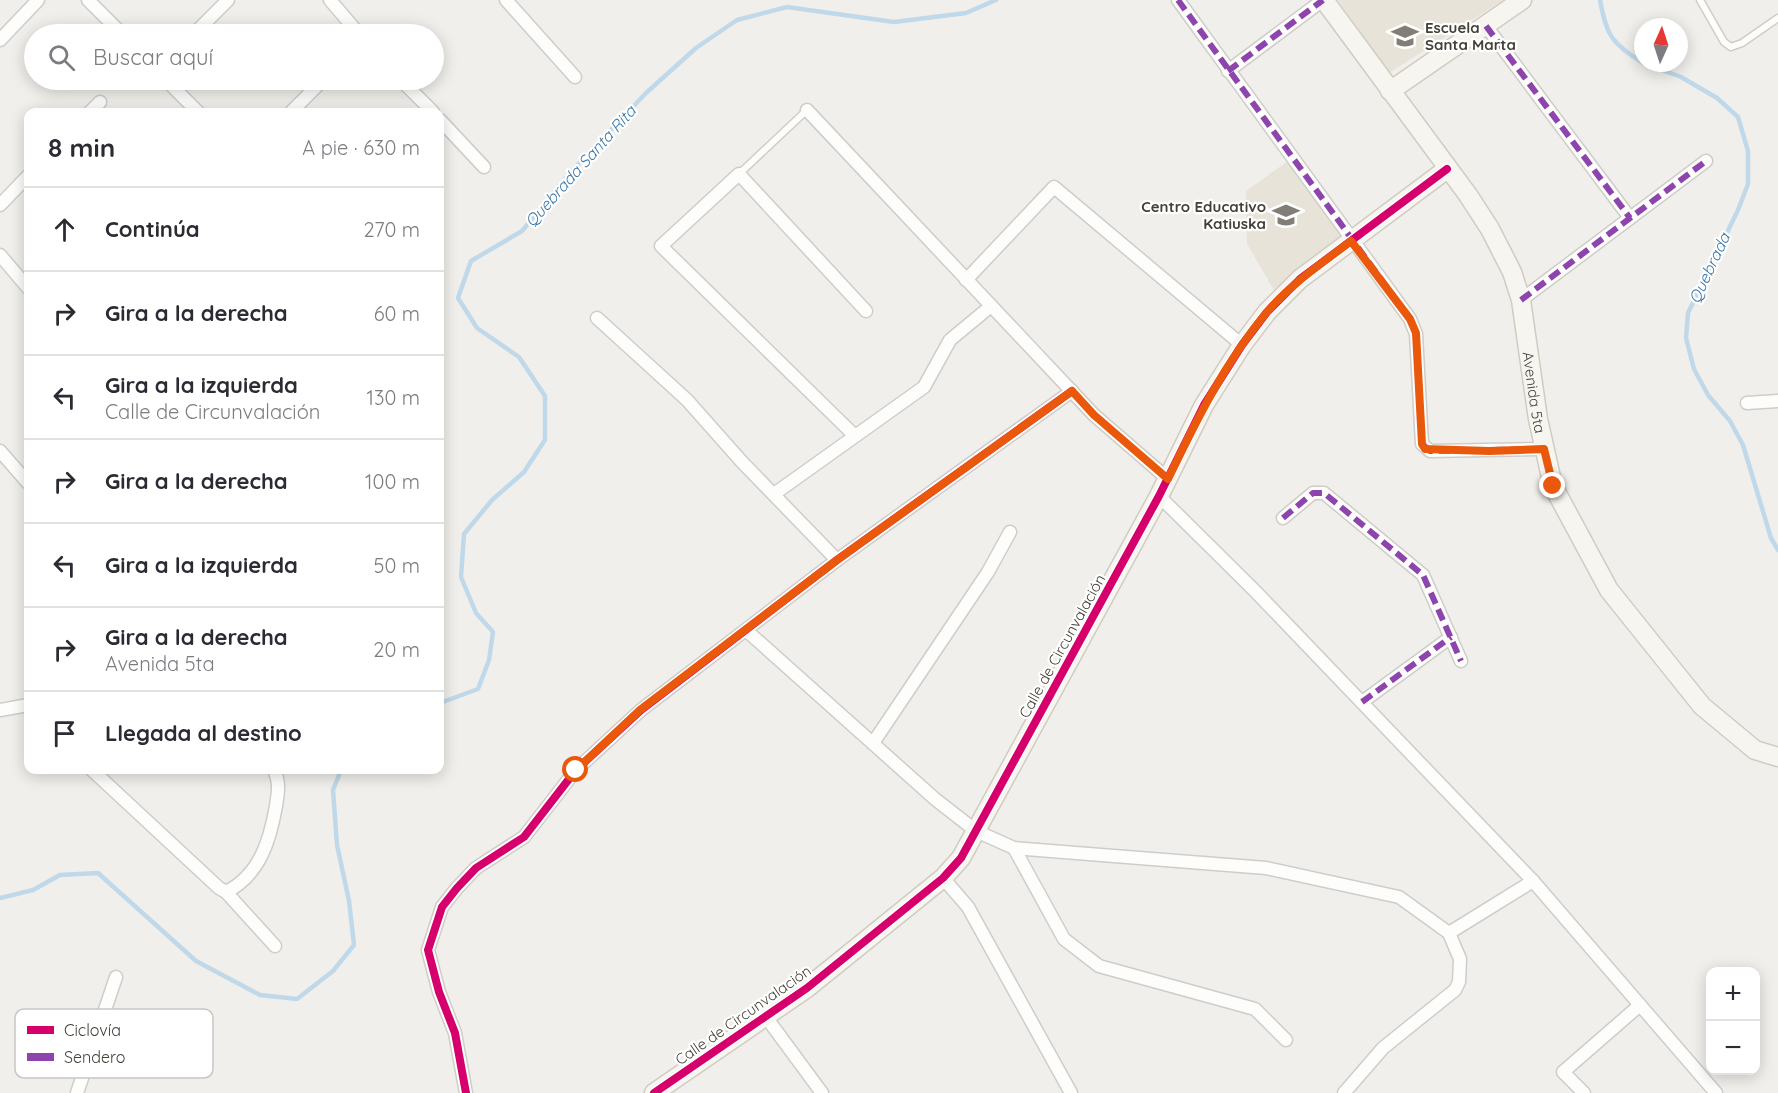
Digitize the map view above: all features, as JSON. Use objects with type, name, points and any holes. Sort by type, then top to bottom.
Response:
[{"type":"street","points":[[0,40],[38,0]]},
{"type":"street","points":[[88,0],[112,24]]},
{"type":"street","points":[[204,24],[228,0]]},
{"type":"street","points":[[330,0],[350,24]]},
{"type":"street","points":[[506,0],[575,77]]},
{"type":"street","points":[[1178,0],[1351,241],[1410,319],[1416,333],[1422,444],[1425,449],[1454,451],[1544,449]]},
{"type":"street","points":[[1228,71],[1323,0]]},
{"type":"street","name":"Avenida 5ta","points":[[1323,0],[1490,229],[1512,272],[1521,300],[1544,449],[1553,486],[1609,590],[1702,706],[1755,750],[1778,757]]},
{"type":"street","points":[[1390,91],[1522,0]]},
{"type":"street","points":[[1486,26],[1630,218]]},
{"type":"street","points":[[176,90],[194,108]]},
{"type":"street","points":[[295,108],[312,90]]},
{"type":"street","points":[[411,90],[429,108]]},
{"type":"street","points":[[94,108],[100,102]]},
{"type":"street","points":[[807,110],[1094,415],[1168,479]]},
{"type":"street","points":[[444,124],[484,167]]},
{"type":"street","points":[[1521,300],[1706,160]]},
{"type":"street","name":"Calle de Circunvalación","points":[[654,1093],[807,988],[943,878],[961,858],[1159,496],[1204,405],[1242,345],[1267,312],[1300,279],[1447,169]]},
{"type":"street","points":[[854,435],[661,246],[739,174],[866,311]]},
{"type":"street","points":[[0,205],[24,180]]},
{"type":"street","points":[[966,280],[1054,187],[1242,345]]},
{"type":"street","points":[[0,255],[24,283]]},
{"type":"street","points":[[774,494],[924,387],[950,340],[991,306]]},
{"type":"street","points":[[597,318],[687,400],[837,560]]},
{"type":"street","points":[[466,1093],[455,1033],[439,992],[428,950],[442,907],[476,868],[524,837],[576,770],[640,710],[747,631],[837,560],[1072,391]]},
{"type":"street","points":[[1747,403],[1778,401]]},
{"type":"street","points":[[0,451],[24,478]]},
{"type":"street","points":[[1283,518],[1313,493],[1324,493],[1423,575],[1461,661]]},
{"type":"street","points":[[1159,496],[1362,702],[1533,881],[1716,1093]]},
{"type":"street","points":[[873,743],[988,572],[1010,532]]},
{"type":"street","points":[[747,631],[976,831],[1014,848],[1266,868],[1399,897],[1449,933],[1460,959],[1459,982],[1455,990],[1383,1048],[1350,1091]]},
{"type":"street","points":[[1362,702],[1451,637]]},
{"type":"street","points":[[0,710],[24,707]]},
{"type":"street","points":[[96,774],[226,892],[275,946]]},
{"type":"street","points":[[226,892],[237,886],[266,847],[279,786],[275,774]]},
{"type":"street","points":[[1014,848],[1064,939],[1099,966],[1254,1009],[1286,1040]]},
{"type":"street","points":[[943,878],[968,907],[1071,1093]]},
{"type":"street","points":[[1449,933],[1533,881]]},
{"type":"street","points":[[105,1009],[116,977]]},
{"type":"street","points":[[1584,1093],[1563,1072],[1640,1005]]},
{"type":"street","points":[[766,1017],[822,1093]]},
{"type":"street","points":[[77,1093],[82,1078]]},
{"type":"lane","points":[[1700,0],[1724,42],[1731,47],[1742,43],[1778,18]]},
{"type":"lane","points":[[739,174],[807,110]]},
{"type":"shaded area","name":"Escuela Santa Marta","points":[[1338,0],[1503,0],[1389,73]]},
{"type":"shaded area","name":"Centro Educativo Katiuska","points":[[1288,161],[1343,239],[1275,292],[1247,244],[1246,191]]},
{"type":"waterway","name":"Quebrada Santa Rita","points":[[444,702],[478,689],[489,660],[493,632],[476,613],[461,577],[464,534],[492,500],[524,472],[545,440],[545,396],[519,357],[477,328],[458,298],[471,261],[522,231],[570,173],[646,93],[696,48],[737,20],[787,7],[894,22],[966,13],[996,0]]},
{"type":"waterway","name":"Quebrada","points":[[1600,0],[1605,22],[1612,38],[1634,57]]},
{"type":"waterway","name":"Quebrada","points":[[1667,72],[1681,77],[1717,98],[1738,117],[1748,151],[1748,184],[1738,210],[1688,313],[1686,338],[1694,369],[1708,395],[1730,421],[1743,445],[1771,538],[1778,550]]},
{"type":"waterway","name":"Quebrada Santa Rita","points":[[0,898],[33,890],[60,875],[98,873],[196,961],[260,995],[297,999],[333,971],[354,945],[349,901],[337,845],[333,790],[339,774]]},
{"type":"marked path","points":[[1178,0],[1410,319],[1416,334],[1422,444],[1430,451],[1544,449]]},
{"type":"marked path","points":[[1228,71],[1323,0]]},
{"type":"marked path","points":[[1486,26],[1630,218]]},
{"type":"marked path","points":[[1521,300],[1706,161]]},
{"type":"marked path","points":[[1283,518],[1313,493],[1324,493],[1423,575],[1461,661]]},
{"type":"marked path","points":[[1362,702],[1451,637]]},
{"type":"cycle path","points":[[654,1093],[807,988],[943,878],[961,858],[1159,496],[1204,405],[1242,345],[1267,312],[1300,279],[1447,169]]},
{"type":"cycle path","points":[[466,1093],[455,1033],[439,992],[428,950],[442,907],[457,888],[476,868],[524,837],[576,770],[641,710],[837,560],[1072,391]]},
{"type":"place","name":"Escuela Santa Marta","points":[[1405,36]]},
{"type":"place","name":"Centro Educativo Katiuska","points":[[1286,215]]},
{"type":"route","points":[[576,770],[640,710],[747,631],[837,560],[1072,391],[1094,415],[1168,479],[1204,405],[1242,345],[1267,312],[1300,279],[1351,241],[1410,319],[1416,333],[1422,444],[1425,449],[1430,451],[1544,449],[1553,486]]}]
